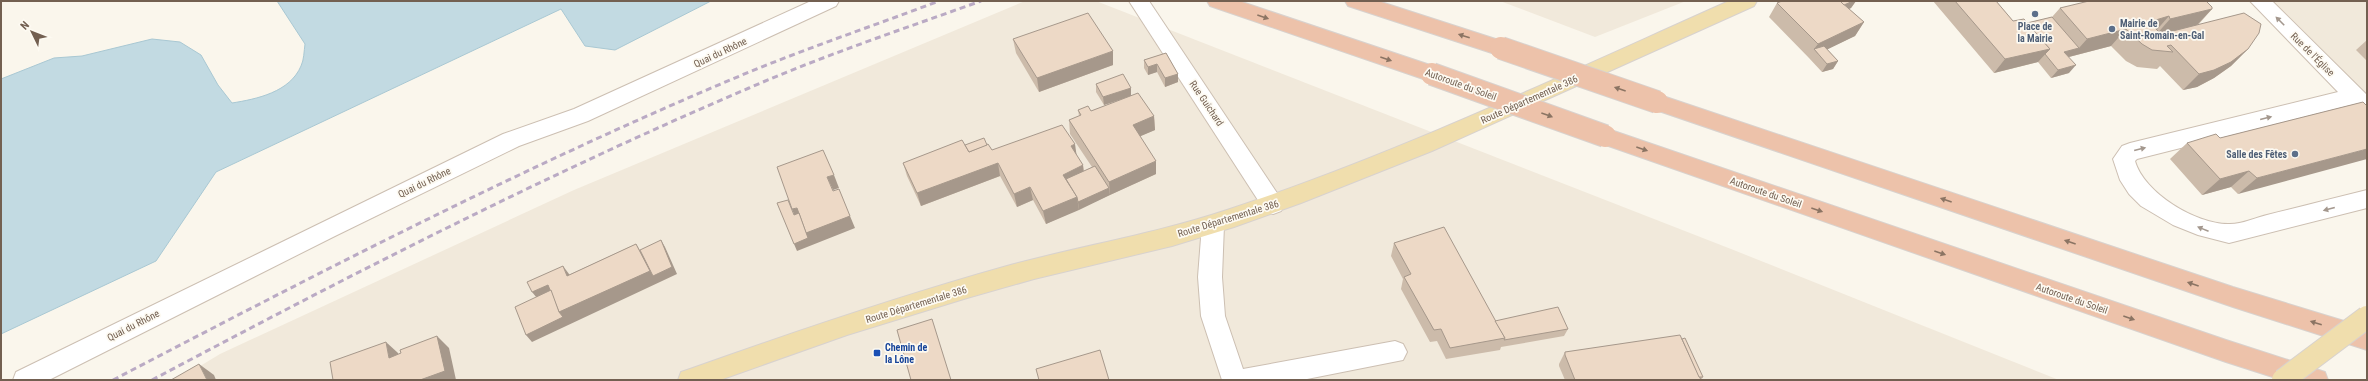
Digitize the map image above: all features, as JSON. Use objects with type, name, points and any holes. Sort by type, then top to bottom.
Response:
[{"type":"highway","points":[[1355,1],[1501,48],[2226,295],[2367,339]]},
{"type":"highway","name":"Autoroute du Soleil","points":[[1222,3],[1432,74],[1605,136],[2226,352],[2316,380]]},
{"type":"main road","name":"Route Départementale 386","points":[[690,380],[824,333],[1007,276],[1213,225],[1273,205],[1346,178],[1435,141],[1747,1]]},
{"type":"main road","points":[[2283,380],[2367,317]]},
{"type":"street","name":"Quai du Rhône","points":[[25,380],[176,303],[511,140],[581,115],[829,1]]},
{"type":"street","name":"Rue Guichard","points":[[1139,1],[1273,205]]},
{"type":"street","name":"Rue de l'Église","points":[[2260,1],[2361,102]]},
{"type":"street","points":[[2361,102],[2130,152],[2124,159],[2125,168],[2138,188],[2155,203],[2170,213],[2210,231],[2229,234],[2367,199]]},
{"type":"street","points":[[1213,225],[1210,277],[1213,316],[1234,380]]},
{"type":"street","points":[[1243,380],[1395,352]]},
{"type":"shaded area","points":[[1025,1],[1096,1],[1731,249],[2059,380],[177,380],[220,354],[574,190]]},
{"type":"shaded area","points":[[1500,1],[1686,1],[1595,37]]},
{"type":"shaded area","points":[[2267,1],[2367,1],[2367,94]]},
{"type":"water","points":[[277,1],[711,1],[615,50],[585,46],[561,9],[216,172],[156,261],[1,334],[1,79],[54,58],[82,56],[152,39],[180,42],[201,55],[218,85],[232,103],[252,99],[272,93],[281,88],[296,75],[301,66],[305,44]]},
{"type":"building","points":[[1782,1],[1840,1],[1864,22],[1818,44],[1777,3]]},
{"type":"building","points":[[1840,1],[1853,1],[1844,5]]},
{"type":"building","points":[[1955,1],[1996,1],[2013,21],[2024,19],[2050,49],[2005,59]]},
{"type":"building","points":[[2089,1],[2206,1],[2212,7],[2212,9],[2170,19],[2169,16],[2149,22],[2161,34],[2244,13],[2261,24],[2259,33],[2248,49],[2231,62],[2214,70],[2199,74],[2171,45],[2167,46],[2173,52],[2152,50],[2142,44],[2126,29],[2087,39],[2060,8]]},
{"type":"building","points":[[1088,13],[1113,51],[1037,78],[1013,39]]},
{"type":"building","points":[[2052,17],[2079,48],[2064,52],[2076,65],[2058,70],[2045,54],[2050,49],[2027,23]]},
{"type":"building","points":[[1824,46],[1838,61],[1827,64],[1814,49]]},
{"type":"building","points":[[1166,53],[1178,74],[1165,78],[1157,64],[1148,67],[1144,60]]},
{"type":"building","points":[[1123,74],[1131,88],[1103,97],[1096,84]]},
{"type":"building","points":[[1138,93],[1154,116],[1133,125],[1156,161],[1109,182],[1069,120],[1081,115],[1078,110],[1088,106],[1091,111]]},
{"type":"building","points":[[2363,102],[2367,106],[2367,149],[2257,178],[2249,171],[2220,179],[2187,143],[2216,134],[2220,138]]},
{"type":"building","points":[[1062,125],[1075,144],[1071,146],[1083,165],[1063,175],[1077,197],[1043,211],[1030,187],[1014,194],[998,163],[917,193],[903,163],[962,140],[969,152],[988,144],[992,150]]},
{"type":"building","points":[[984,138],[987,145],[969,152],[965,145]]},
{"type":"building","points":[[823,150],[834,175],[827,177],[833,191],[839,189],[850,216],[806,233],[797,208],[792,209],[777,167]]},
{"type":"building","points":[[1095,166],[1109,188],[1078,202],[1077,197],[1066,179]]},
{"type":"building","points":[[788,200],[794,215],[799,213],[808,238],[794,244],[777,203]]},
{"type":"building","points":[[1444,227],[1505,338],[1450,348],[1441,329],[1434,330],[1404,277],[1411,274],[1394,243]]},
{"type":"building","points":[[661,240],[672,267],[653,276],[640,250]]},
{"type":"building","points":[[636,244],[650,271],[559,312],[548,285],[532,292],[527,282],[563,266],[567,276]]},
{"type":"building","points":[[551,290],[559,312],[563,317],[526,335],[515,307]]},
{"type":"building","points":[[1558,307],[1568,329],[1504,340],[1505,338],[1495,321]]},
{"type":"building","points":[[932,319],[951,380],[911,380],[897,330]]},
{"type":"building","points":[[1680,335],[1701,380],[1575,380],[1565,355],[1565,352]]},
{"type":"building","points":[[437,336],[445,371],[420,380],[333,380],[330,362],[386,342],[389,358],[401,353],[400,350]]},
{"type":"building","points":[[1685,338],[1703,377],[1699,377],[1682,339]]},
{"type":"building","points":[[1100,350],[1109,380],[1039,380],[1036,369]]},
{"type":"building","points":[[199,364],[207,380],[171,380]]},
{"type":"railway","points":[[113,380],[268,299],[424,221],[582,145],[766,65],[939,1]]},
{"type":"railway","points":[[152,380],[373,265],[522,191],[673,121],[806,64],[981,1]]},
{"type":"place","name":"Place de la Mairie","points":[[2035,14]]},
{"type":"place","name":"Mairie de Saint-Romain-en-Gal","points":[[2112,29]]},
{"type":"place","name":"Salle des Fêtes","points":[[2295,154]]},
{"type":"place","name":"Chemin de la Lône","points":[[877,353]]}]
